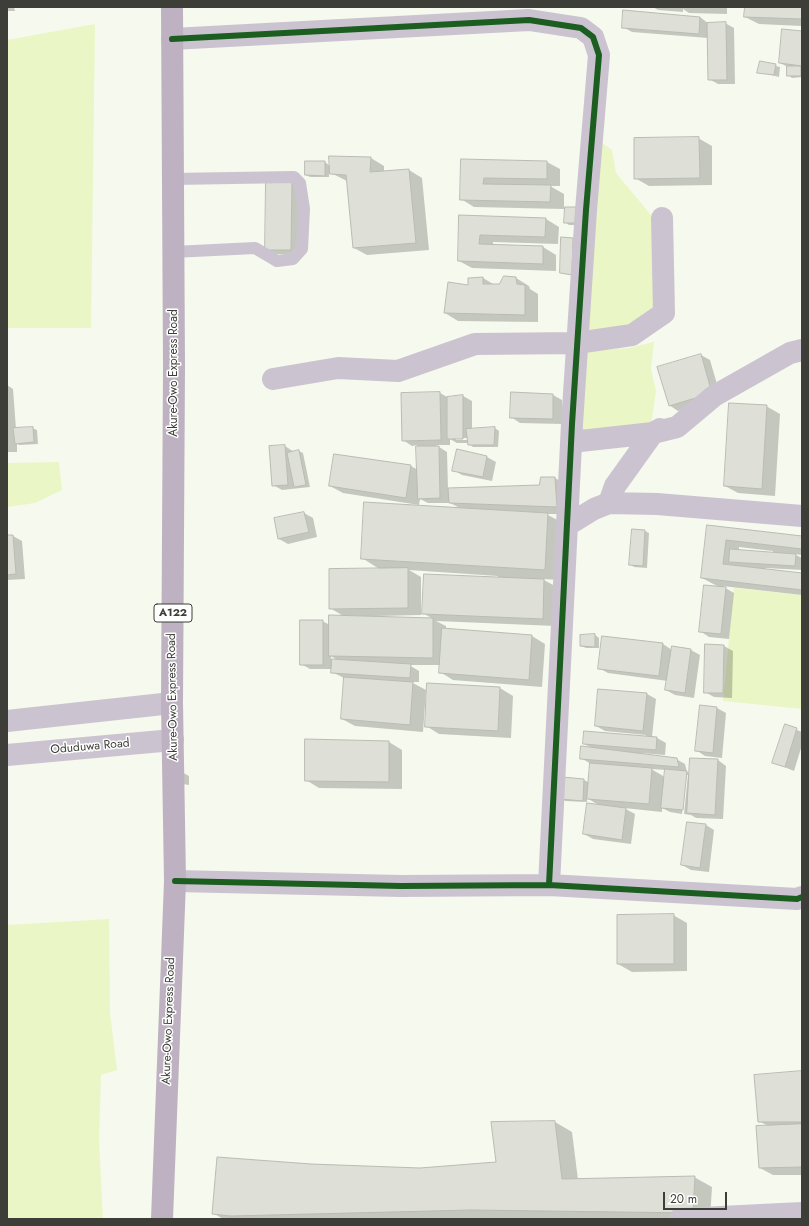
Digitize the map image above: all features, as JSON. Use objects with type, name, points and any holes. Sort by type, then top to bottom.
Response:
[{"type":"highway","name":"Akure-Owo Express Road","points":[[162,1219],[175,881],[174,740],[172,703],[172,7]]},
{"type":"street","points":[[172,39],[529,20],[581,28],[593,37],[600,55],[587,202],[577,343],[549,885]]},
{"type":"street","points":[[273,379],[338,368],[398,371],[475,344],[577,343],[632,335],[664,313],[662,218]]},
{"type":"street","points":[[571,442],[653,433],[677,427],[714,396],[790,353],[802,350]]},
{"type":"street","points":[[608,503],[614,486],[653,433],[704,403],[677,427]]},
{"type":"street","points":[[568,526],[594,509],[608,503],[656,504],[802,516]]},
{"type":"street","points":[[7,722],[172,703]]},
{"type":"street","points":[[59,717],[62,750]]},
{"type":"street","name":"Oduduwa Road","points":[[7,755],[174,740]]},
{"type":"street","points":[[175,881],[401,886],[549,885],[684,894],[797,899],[802,897]]},
{"type":"street","points":[[680,1219],[799,1215]]},
{"type":"lane","points":[[173,179],[294,177],[300,183],[304,210],[302,249],[293,259],[277,261],[255,248],[173,252]]},
{"type":"green space","points":[[95,24],[91,328],[7,328],[7,40]]},
{"type":"green space","points":[[598,140],[612,150],[616,173],[656,221],[660,314],[630,331],[584,339]]},
{"type":"green space","points":[[654,342],[651,369],[656,391],[651,427],[576,437],[581,351],[629,348]]},
{"type":"green space","points":[[59,462],[62,490],[35,503],[7,507],[7,463]]},
{"type":"green space","points":[[734,588],[802,595],[802,709],[723,701]]},
{"type":"green space","points":[[109,919],[110,1013],[117,1070],[101,1075],[99,1140],[103,1219],[7,1219],[7,925]]},
{"type":"building","points":[[745,7],[802,7],[802,19],[744,17]]},
{"type":"building","points":[[623,10],[700,17],[699,34],[622,28]]},
{"type":"building","points":[[726,22],[727,80],[708,80],[707,23]]},
{"type":"building","points":[[782,29],[802,31],[802,66],[779,63]]},
{"type":"building","points":[[760,61],[776,64],[774,75],[757,73]]},
{"type":"building","points":[[787,66],[801,66],[801,76],[787,76]]},
{"type":"building","points":[[699,137],[700,178],[634,179],[634,138]]},
{"type":"building","points":[[329,156],[371,157],[370,172],[409,169],[416,243],[353,248],[346,175],[330,174]]},
{"type":"building","points":[[461,159],[547,161],[547,179],[484,178],[483,184],[551,185],[550,202],[460,200]]},
{"type":"building","points":[[305,161],[325,161],[325,176],[305,175]]},
{"type":"building","points":[[266,180],[292,181],[291,250],[265,250]]},
{"type":"building","points":[[565,207],[576,207],[575,223],[564,223]]},
{"type":"building","points":[[459,215],[546,218],[545,237],[480,235],[479,244],[543,246],[543,264],[458,261]]},
{"type":"building","points":[[561,237],[573,238],[572,275],[560,273]]},
{"type":"building","points":[[504,276],[516,277],[517,284],[525,285],[525,315],[444,313],[448,282],[468,285],[468,278],[483,277],[483,284],[499,284]]},
{"type":"building","points":[[701,354],[712,393],[669,406],[657,367]]},
{"type":"building","points":[[440,392],[441,440],[402,441],[401,393]]},
{"type":"building","points":[[511,392],[553,394],[553,419],[510,418]]},
{"type":"building","points":[[463,395],[463,439],[447,439],[447,397]]},
{"type":"building","points":[[729,403],[767,405],[762,489],[724,486]]},
{"type":"building","points":[[33,427],[34,442],[15,444],[13,428]]},
{"type":"building","points":[[495,427],[494,445],[468,445],[466,429]]},
{"type":"building","points":[[285,445],[288,485],[272,486],[269,446]]},
{"type":"building","points":[[416,446],[439,446],[440,498],[418,499]]},
{"type":"building","points":[[457,449],[487,456],[483,477],[452,471]]},
{"type":"building","points":[[299,450],[306,485],[294,487],[287,453]]},
{"type":"building","points":[[334,454],[411,465],[406,498],[329,486]]},
{"type":"building","points":[[541,477],[555,477],[557,507],[449,503],[448,488],[539,485]]},
{"type":"building","points":[[364,502],[548,513],[545,570],[361,559]]},
{"type":"building","points":[[304,512],[309,532],[278,539],[274,518]]},
{"type":"building","points":[[707,525],[802,536],[802,549],[726,540],[723,564],[802,573],[802,590],[701,578]]},
{"type":"building","points":[[632,529],[645,530],[643,566],[629,565]]},
{"type":"building","points":[[7,535],[13,535],[16,574],[7,575]]},
{"type":"building","points":[[730,549],[796,554],[795,566],[729,562]]},
{"type":"building","points":[[408,568],[408,608],[329,609],[329,569]]},
{"type":"building","points":[[424,574],[544,579],[543,619],[422,614]]},
{"type":"building","points":[[704,585],[726,587],[721,634],[699,632]]},
{"type":"building","points":[[329,615],[433,618],[433,658],[329,656]]},
{"type":"building","points":[[300,620],[323,620],[323,665],[300,665]]},
{"type":"building","points":[[442,628],[532,635],[529,680],[439,673]]},
{"type":"building","points":[[595,634],[595,647],[580,646],[580,635]]},
{"type":"building","points":[[602,636],[663,643],[659,676],[598,669]]},
{"type":"building","points":[[705,644],[724,645],[723,693],[704,693]]},
{"type":"building","points":[[672,646],[691,649],[685,693],[665,690]]},
{"type":"building","points":[[332,659],[411,664],[410,678],[331,673]]},
{"type":"building","points":[[344,677],[413,682],[410,725],[341,719]]},
{"type":"building","points":[[427,683],[500,687],[498,731],[425,727]]},
{"type":"building","points":[[598,689],[647,693],[643,731],[595,726]]},
{"type":"building","points":[[700,705],[717,707],[713,753],[695,751]]},
{"type":"building","points":[[785,724],[797,728],[785,767],[772,763]]},
{"type":"building","points":[[584,731],[657,737],[656,750],[583,744]]},
{"type":"building","points":[[305,739],[389,741],[389,782],[305,781]]},
{"type":"building","points":[[581,746],[677,758],[679,767],[580,759]]},
{"type":"building","points":[[690,758],[718,759],[715,815],[687,813]]},
{"type":"building","points":[[590,763],[652,768],[649,804],[587,799]]},
{"type":"building","points":[[665,769],[687,771],[683,810],[661,808]]},
{"type":"building","points":[[562,777],[584,779],[583,801],[560,799]]},
{"type":"building","points":[[587,803],[626,808],[622,840],[583,834]]},
{"type":"building","points":[[687,822],[706,824],[700,868],[681,865]]},
{"type":"building","points":[[674,914],[674,964],[617,964],[617,915]]},
{"type":"building","points":[[802,1071],[802,1122],[758,1122],[754,1075]]},
{"type":"building","points":[[555,1121],[562,1179],[695,1176],[693,1213],[471,1210],[231,1216],[212,1214],[217,1157],[311,1164],[420,1168],[496,1162],[491,1122]]},
{"type":"building","points":[[802,1124],[802,1167],[759,1168],[756,1126]]},
{"type":"cycle path","points":[[172,39],[529,20],[581,28],[593,37],[599,55],[586,210],[572,424],[549,885]]},
{"type":"cycle path","points":[[175,881],[401,886],[549,885],[797,899],[802,897]]}]
